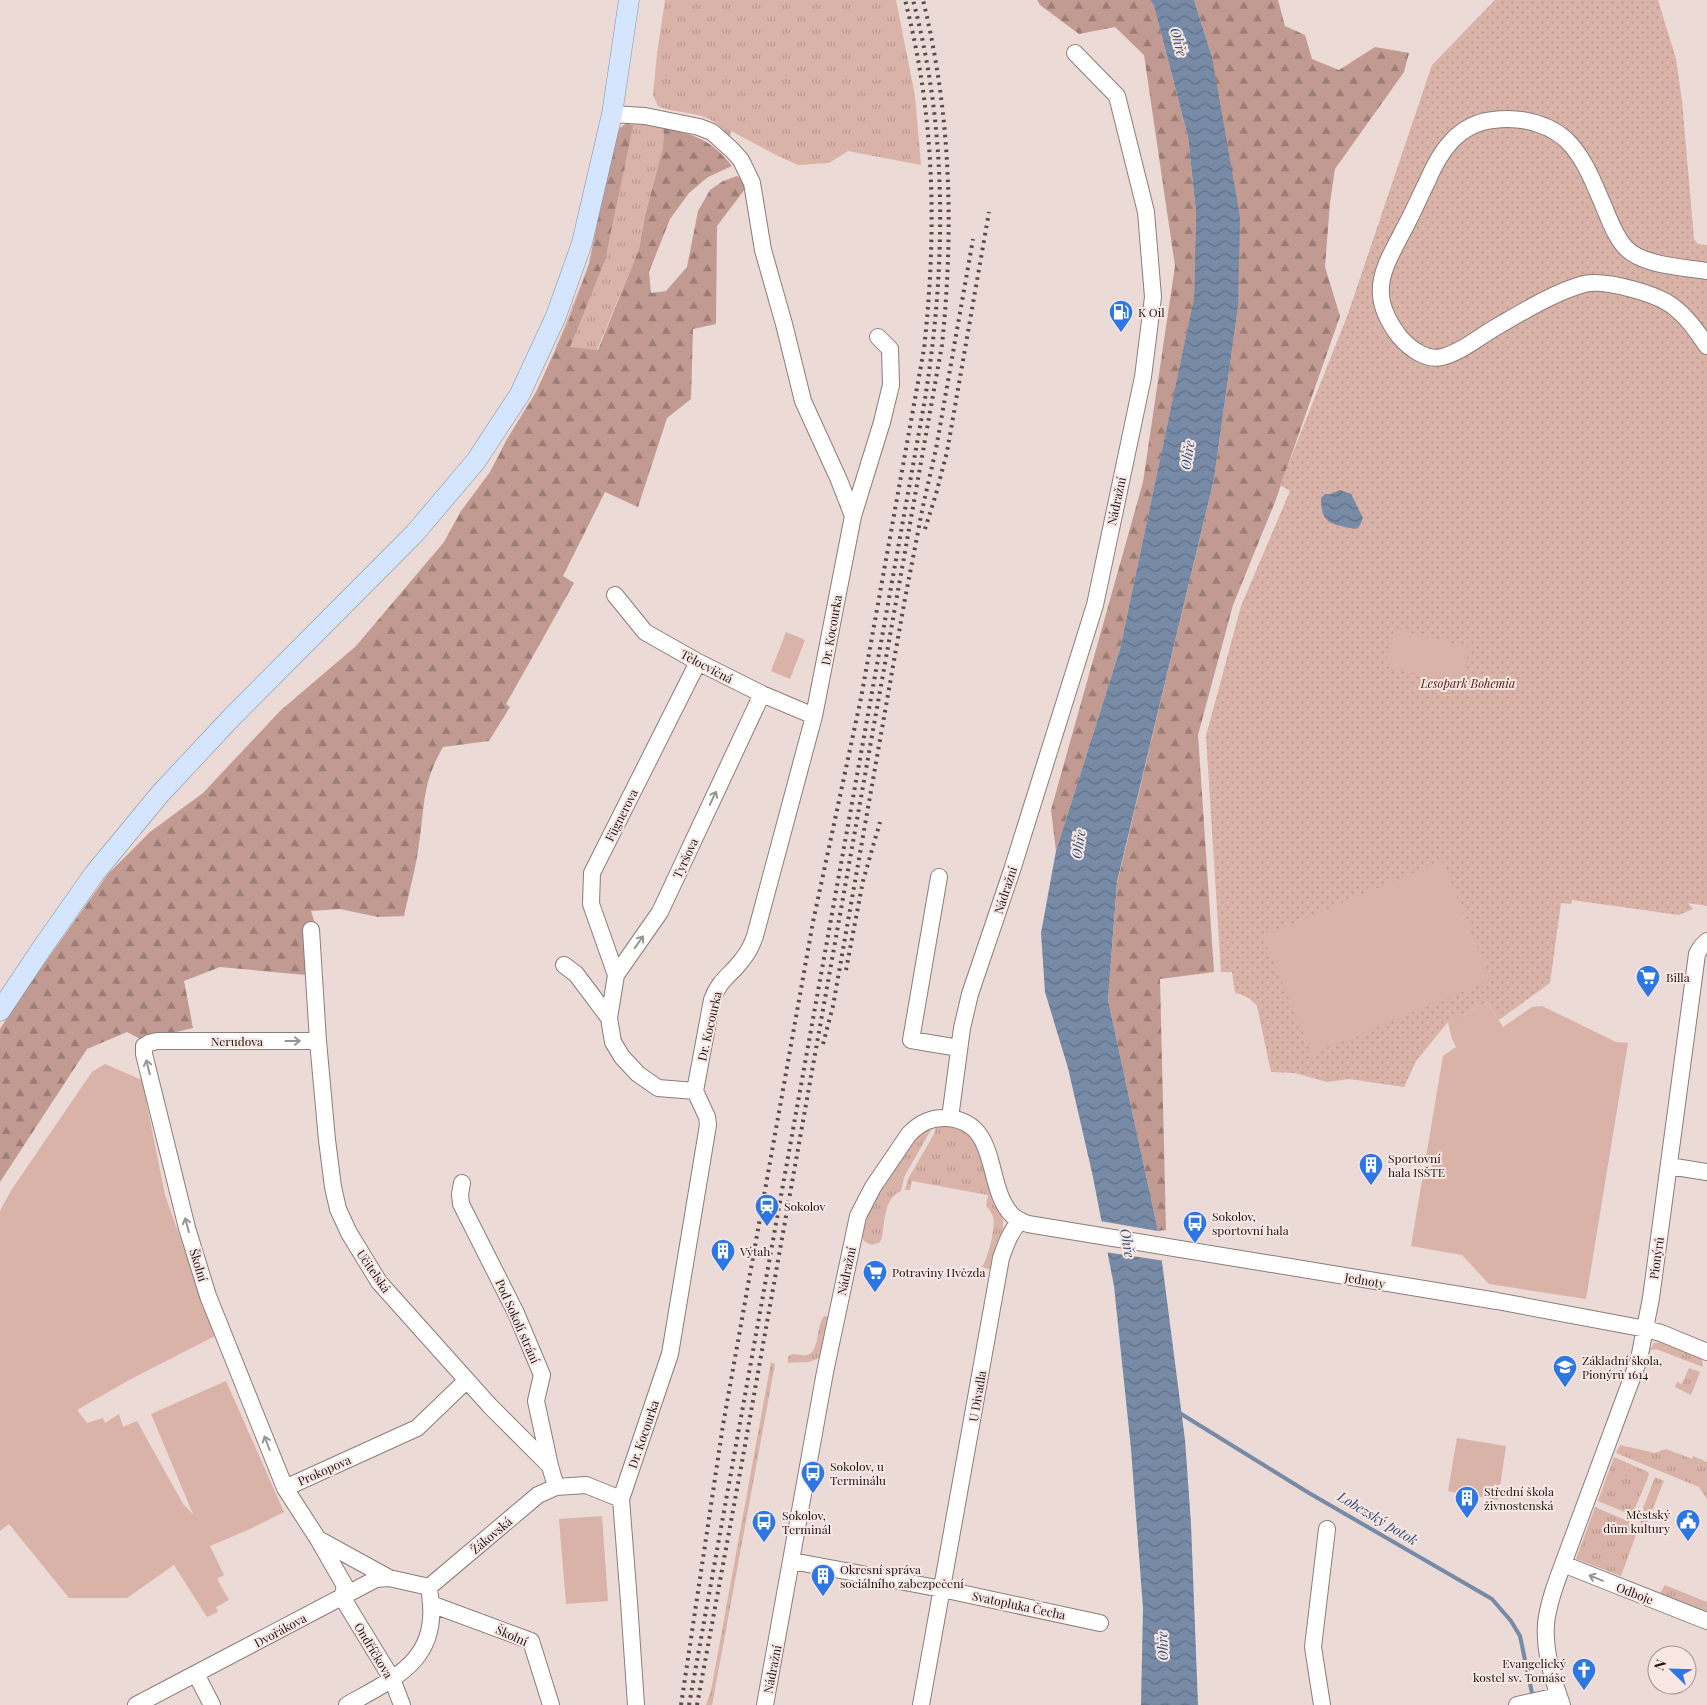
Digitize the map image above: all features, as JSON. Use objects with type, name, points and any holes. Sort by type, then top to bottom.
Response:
[{"type":"main road","points":[[0,1011],[94,874],[160,794],[230,719],[415,533],[476,461],[520,394],[556,316],[582,243],[612,114],[629,0]]},
{"type":"street","name":"Nádražní","points":[[765,1705],[825,1372],[858,1216],[874,1187],[915,1128],[933,1119],[950,1118],[970,994],[1012,870],[1095,606],[1143,377],[1153,296],[1146,212],[1116,96],[1075,53]]},
{"type":"street","points":[[612,114],[645,116],[699,127],[712,132],[740,160],[752,183],[763,250],[803,401],[839,480],[853,516]]},
{"type":"street","points":[[1707,271],[1655,263],[1635,256],[1624,247],[1613,228],[1592,178],[1572,145],[1556,132],[1541,125],[1520,119],[1495,119],[1478,122],[1462,130],[1434,165],[1387,262],[1381,280],[1381,294],[1383,307],[1397,333],[1418,352],[1429,358],[1442,358],[1497,326],[1564,291],[1587,284],[1613,284],[1651,294],[1674,306],[1690,322],[1707,346]]},
{"type":"street","name":"Dr. Kocourka","points":[[636,1705],[621,1499],[670,1354],[708,1126],[707,1117],[695,1091],[712,1000],[716,987],[741,962],[749,951],[755,936],[814,716],[853,516],[882,422],[891,385],[890,349],[878,337]]},
{"type":"street","name":"Tělocvičná","points":[[615,596],[645,632],[698,662],[762,694],[814,716]]},
{"type":"street","name":"Fügnerova","points":[[616,975],[591,904],[592,873],[698,662]]},
{"type":"street","name":"Tyršova","points":[[609,1018],[616,975],[660,912],[762,694]]},
{"type":"street","points":[[939,877],[911,1040],[960,1048]]},
{"type":"street","name":"Učitelská","points":[[311,930],[327,1140],[338,1209],[349,1233],[379,1282],[466,1381],[550,1466],[556,1487]]},
{"type":"street","name":"Pionýrů","points":[[1555,1700],[1546,1624],[1554,1589],[1636,1370],[1646,1328],[1697,954],[1706,941]]},
{"type":"street","points":[[564,965],[576,974],[609,1018],[613,1042],[622,1057],[638,1074],[658,1088],[695,1091]]},
{"type":"street","name":"Nerudova","points":[[157,1042],[318,1041]]},
{"type":"street","name":"Školní","points":[[157,1042],[144,1046],[144,1054],[187,1228],[208,1296],[285,1488]]},
{"type":"street","points":[[950,1118],[969,1125],[982,1140],[1003,1201],[1012,1215],[1020,1221]]},
{"type":"street","points":[[1669,1166],[1707,1172]]},
{"type":"street","name":"Pod Sokolí strání","points":[[462,1183],[461,1204],[516,1313],[542,1375],[536,1401],[550,1466]]},
{"type":"street","name":"Jednoty","points":[[1020,1221],[1039,1227],[1497,1301],[1646,1328],[1707,1352]]},
{"type":"street","name":"U Divadla","points":[[921,1705],[1001,1258],[1006,1241],[1020,1221]]},
{"type":"street","name":"Prokopova","points":[[342,1597],[345,1586],[318,1539],[285,1488],[417,1428],[466,1381]]},
{"type":"street","points":[[556,1487],[586,1485],[621,1499]]},
{"type":"street","name":"Žákovská","points":[[429,1588],[538,1495],[556,1487]]},
{"type":"street","points":[[1322,1705],[1313,1647],[1326,1529]]},
{"type":"street","points":[[318,1539],[389,1578]]},
{"type":"street","name":"Svatopluka Čecha","points":[[792,1561],[942,1589],[1100,1623]]},
{"type":"street","name":"Odboje","points":[[1563,1564],[1707,1621]]},
{"type":"street","name":"Dvořákova","points":[[136,1705],[376,1579],[389,1578],[429,1588]]},
{"type":"street","points":[[347,1705],[392,1680],[414,1662],[423,1650],[429,1634],[431,1604],[429,1588]]},
{"type":"street","name":"Ondříčkova","points":[[342,1597],[392,1680],[402,1705]]},
{"type":"street","name":"Školní","points":[[431,1604],[531,1641],[551,1705]]},
{"type":"street","points":[[196,1674],[212,1705]]},
{"type":"street","points":[[1519,1705],[1555,1700]]},
{"type":"green space","points":[[665,0],[896,0],[915,96],[921,165],[848,151],[829,163],[798,165],[731,131],[730,138],[718,125],[703,116],[658,106],[653,95]]},
{"type":"green space","points":[[1037,0],[1150,0],[1154,6],[1188,137],[1196,212],[1194,299],[1120,649],[1056,851],[1051,810],[1143,482],[1175,266],[1144,55],[1115,27],[1079,34],[1040,5]]},
{"type":"green space","points":[[1194,0],[1278,0],[1285,26],[1305,35],[1312,59],[1339,70],[1375,47],[1409,53],[1404,72],[1335,169],[1330,202],[1325,267],[1340,316],[1275,502],[1233,605],[1198,735],[1214,972],[1160,979],[1166,1230],[1158,1231],[1108,1000],[1117,884],[1214,479],[1238,307],[1212,57]]},
{"type":"green space","name":"Lesopark Bohemia","points":[[1495,0],[1658,0],[1676,59],[1682,101],[1694,239],[1698,244],[1707,245],[1707,906],[1688,903],[1693,909],[1679,915],[1572,900],[1571,904],[1561,903],[1550,983],[1499,1020],[1487,1002],[1448,1022],[1416,1061],[1404,1087],[1349,1079],[1327,1082],[1295,1073],[1271,1072],[1257,1006],[1247,997],[1235,993],[1232,972],[1221,972],[1206,736],[1241,606],[1290,491],[1280,485],[1348,314],[1432,65]]},
{"type":"green space","points":[[627,123],[664,127],[663,148],[645,214],[639,249],[597,350],[570,348],[555,350],[589,264],[615,135]]},
{"type":"green space","points":[[627,123],[633,126],[605,260],[570,347],[598,350],[639,249],[645,215],[663,148],[664,127],[686,133],[709,144],[732,166],[708,177],[689,193],[670,219],[649,272],[651,293],[666,291],[687,267],[698,211],[710,190],[723,181],[737,176],[748,185],[717,226],[716,324],[693,329],[691,399],[667,418],[638,507],[605,492],[563,576],[574,583],[506,704],[510,707],[489,741],[443,747],[436,760],[425,794],[418,853],[404,916],[378,917],[340,909],[311,911],[315,924],[306,975],[220,967],[184,981],[193,1028],[142,1040],[127,1032],[87,1049],[0,1182],[0,1029],[108,874],[150,832],[203,793],[280,711],[356,646],[444,542],[461,511],[490,472],[507,439],[536,392],[569,320],[589,264],[615,135]]},
{"type":"green space","points":[[1394,629],[1470,648],[1460,685],[1385,666]]},
{"type":"green space","points":[[786,632],[805,640],[790,679],[771,671]]},
{"type":"green space","points":[[1442,861],[1491,980],[1312,1054],[1263,936]]},
{"type":"green space","points":[[1487,1002],[1503,1027],[1532,1007],[1542,1006],[1616,1042],[1628,1043],[1586,1299],[1489,1284],[1462,1255],[1411,1246],[1443,1056],[1456,1047],[1448,1022]]},
{"type":"green space","points":[[105,1064],[142,1080],[165,1195],[215,1336],[129,1380],[77,1410],[87,1423],[103,1418],[105,1423],[119,1414],[123,1427],[137,1421],[183,1504],[193,1514],[151,1414],[226,1381],[284,1512],[210,1546],[224,1575],[217,1579],[229,1600],[216,1607],[218,1612],[207,1617],[174,1565],[127,1598],[69,1598],[9,1524],[0,1531],[0,1211],[12,1189],[92,1072]]},
{"type":"green space","points":[[948,1126],[963,1131],[975,1141],[1003,1219],[1003,1228],[992,1270],[982,1267],[989,1250],[994,1221],[986,1206],[988,1195],[912,1181],[910,1190],[905,1190],[908,1179],[934,1134],[936,1127]]},
{"type":"green space","points":[[932,1128],[904,1177],[901,1191],[895,1194],[888,1204],[880,1242],[872,1245],[865,1242],[861,1236],[879,1192],[911,1144]]},
{"type":"green space","points":[[824,1316],[829,1317],[821,1356],[809,1362],[788,1363],[788,1357],[792,1354],[807,1355],[811,1353],[816,1344]]},
{"type":"green space","points":[[1665,1341],[1702,1357],[1703,1367],[1656,1349],[1651,1350],[1646,1357],[1654,1343]]},
{"type":"green space","points":[[771,1362],[775,1364],[712,1705],[706,1705],[711,1691]]},
{"type":"green space","points":[[1689,1368],[1700,1372],[1691,1395],[1675,1387],[1677,1382],[1682,1384]]},
{"type":"green space","points":[[1457,1438],[1506,1446],[1498,1500],[1448,1491]]},
{"type":"green space","points":[[1620,1445],[1655,1453],[1666,1449],[1692,1459],[1693,1456],[1707,1462],[1707,1499],[1699,1487],[1616,1453]]},
{"type":"green space","points":[[1614,1457],[1648,1472],[1649,1475],[1632,1515],[1598,1501]]},
{"type":"green space","points":[[1655,1477],[1664,1481],[1644,1530],[1639,1519]]},
{"type":"green space","points":[[1595,1507],[1630,1522],[1636,1535],[1621,1576],[1576,1559]]},
{"type":"green space","points":[[602,1516],[608,1601],[566,1604],[559,1519]]},
{"type":"green space","points":[[1665,1585],[1707,1602],[1707,1611],[1660,1593]]},
{"type":"water","name":"Ohře","points":[[1150,0],[1194,0],[1212,57],[1240,217],[1238,307],[1214,479],[1117,882],[1108,1000],[1158,1231],[1185,1440],[1191,1524],[1198,1705],[1141,1705],[1143,1608],[1131,1449],[1114,1286],[1093,1177],[1068,1068],[1045,992],[1041,933],[1056,851],[1120,649],[1194,298],[1196,212],[1188,137],[1154,6]]},
{"type":"water","points":[[1340,490],[1351,494],[1363,518],[1359,527],[1355,529],[1329,522],[1323,514],[1321,498],[1325,494],[1331,494]]},
{"type":"pier","points":[[1100,1221],[1158,1231],[1165,1261],[1105,1252]]},
{"type":"waterway","name":"Lobezský potok","points":[[1178,1412],[1309,1493],[1492,1599],[1511,1621],[1520,1636],[1533,1698]]},
{"type":"railway","points":[[681,1705],[723,1425],[813,922],[861,698],[924,349],[931,261],[931,173],[922,87],[915,43],[905,0]]},
{"type":"railway","points":[[689,1705],[925,399],[932,349],[940,249],[938,149],[933,99],[913,0]]},
{"type":"railway","points":[[697,1705],[942,345],[948,258],[948,172],[939,86],[923,0]]},
{"type":"railway","points":[[925,529],[947,452],[989,212]]},
{"type":"railway","points":[[823,1044],[833,1006],[904,604],[936,449],[973,239]]},
{"type":"railway","points":[[846,970],[863,881],[880,822]]},
{"type":"place","name":"K Oil","points":[[1121,333]]},
{"type":"place","name":"Billa","points":[[1648,998]]},
{"type":"place","name":"Sportovní hala ISŠTE","points":[[1371,1186]]},
{"type":"place","name":"Sokolov","points":[[767,1227]]},
{"type":"place","name":"Sokolov, sportovní hala","points":[[1195,1244]]},
{"type":"place","name":"Výtah","points":[[723,1272]]},
{"type":"place","name":"Potraviny Hvězda","points":[[875,1293]]},
{"type":"place","name":"Základní škola, Pionýrů 1614","points":[[1565,1388]]},
{"type":"place","name":"Sokolov, u Terminálu","points":[[813,1494]]},
{"type":"place","name":"Střední škola živnostenská","points":[[1467,1519]]},
{"type":"place","name":"Městský dům kultury","points":[[1688,1542]]},
{"type":"place","name":"Sokolov, Terminál","points":[[764,1543]]},
{"type":"place","name":"Okresní správa sociálního zabezpečení","points":[[823,1597]]},
{"type":"place","name":"Evangelický kostel sv. Tomáše","points":[[1584,1691]]}]
